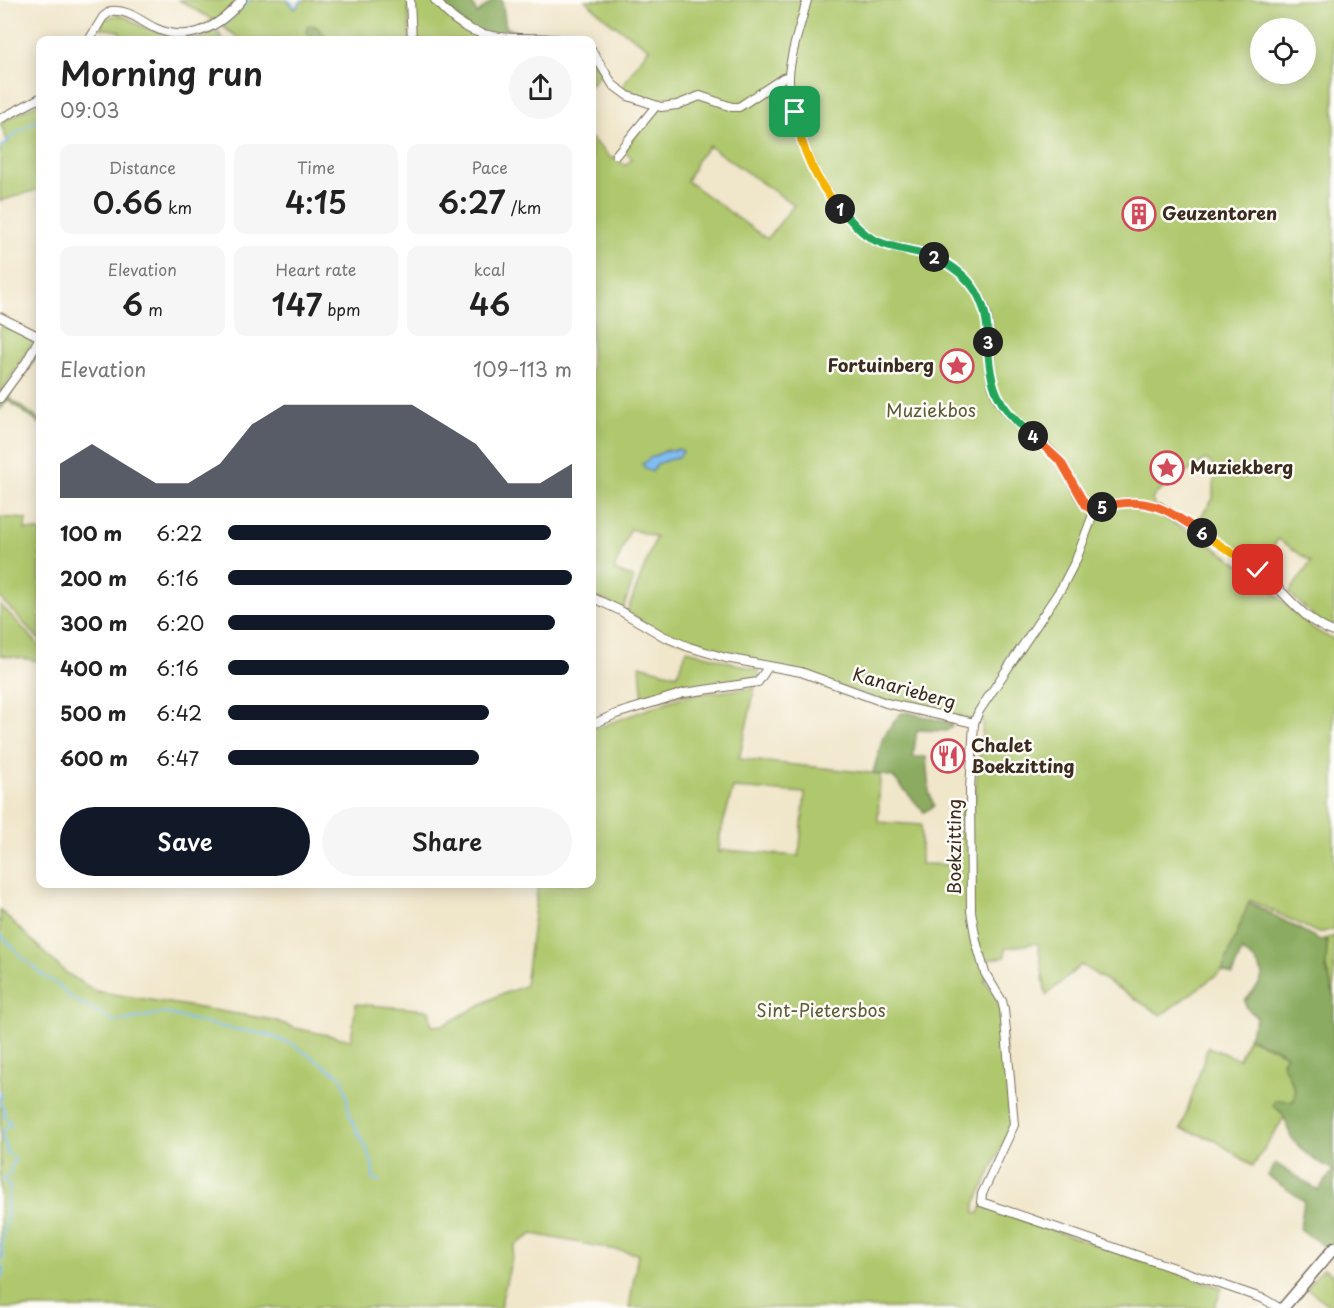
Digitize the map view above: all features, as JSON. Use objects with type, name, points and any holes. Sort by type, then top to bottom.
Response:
[{"type":"main road","points":[[1281,1308],[1334,1248]]},
{"type":"street","points":[[91,36],[103,17],[111,11],[128,13],[161,31],[177,35],[200,33],[216,24],[242,0]]},
{"type":"street","points":[[410,0],[412,36]]},
{"type":"street","points":[[435,0],[457,23],[475,33],[500,36]]},
{"type":"street","points":[[807,0],[789,76],[799,134],[825,190],[858,228],[874,240],[937,259],[959,273],[976,290],[987,317],[990,370],[998,398],[1016,421],[1056,455],[1086,506],[1094,512],[1101,507],[1119,503],[1133,502],[1159,506],[1258,570],[1313,621],[1334,632]]},
{"type":"street","points":[[596,56],[617,88],[628,96],[656,106],[676,105],[700,96],[732,107],[739,107],[789,76]]},
{"type":"street","points":[[0,119],[36,100]]},
{"type":"street","points":[[616,155],[656,106]]},
{"type":"street","points":[[0,317],[36,335]]},
{"type":"street","points":[[0,398],[36,344]]},
{"type":"street","name":"Boekzitting","points":[[1094,512],[1070,572],[979,711],[974,723],[970,789],[971,911],[985,973],[1002,1001],[1004,1009],[1014,1125],[982,1194],[981,1202],[1264,1299],[1281,1308]]},
{"type":"street","points":[[596,599],[663,636],[689,647],[768,667],[758,682],[684,693],[616,714],[596,723]]},
{"type":"street","name":"Kanarieberg","points":[[768,667],[801,672],[886,703],[974,723]]},
{"type":"green space","points":[[179,0],[239,0],[212,24],[197,29],[213,20]]},
{"type":"green space","points":[[244,0],[287,0],[295,9],[303,0],[408,0],[410,36],[326,36],[315,26],[309,26],[306,32],[310,36],[236,36],[220,25]]},
{"type":"green space","points":[[411,0],[433,0],[512,36],[413,36]]},
{"type":"green space","points":[[437,0],[471,0],[477,14],[493,0],[502,0],[506,27],[522,35],[474,32]]},
{"type":"green space","points":[[585,0],[1334,0],[1334,629],[1321,623],[1289,593],[1311,562],[1278,539],[1260,568],[1195,525],[1213,499],[1213,484],[1218,470],[1206,459],[1152,499],[1157,514],[1240,565],[1312,628],[1334,639],[1334,929],[1316,932],[1250,900],[1222,971],[1161,1015],[1081,965],[1046,995],[1038,943],[1005,948],[1005,957],[985,960],[988,976],[984,980],[994,993],[1001,1010],[1012,1123],[975,1203],[975,1213],[979,1214],[982,1206],[1222,1288],[1214,1308],[629,1308],[638,1254],[533,1234],[515,1245],[500,1308],[0,1308],[0,910],[65,972],[95,991],[274,1020],[295,1028],[351,1040],[356,1004],[429,1010],[432,1026],[444,1025],[497,996],[525,986],[537,888],[596,888],[596,728],[673,700],[698,694],[755,688],[739,759],[880,774],[878,822],[921,825],[921,864],[958,865],[960,802],[974,803],[983,722],[889,701],[665,636],[627,612],[656,537],[630,529],[614,570],[634,578],[623,609],[596,597],[596,143],[612,159],[615,156],[625,166],[632,159],[623,150],[656,109],[678,103],[657,104],[621,89],[649,48],[611,23]],"holes":[[[709,146],[794,205],[767,239],[687,181],[699,157]],[[667,450],[674,457],[657,464],[649,459]],[[733,788],[805,793],[799,856],[724,850],[719,853],[720,835]]]},
{"type":"green space","points":[[117,15],[126,17],[139,25],[170,36],[121,36],[119,31],[100,28],[104,19]]},
{"type":"green space","points":[[308,26],[315,26],[326,36],[310,36],[306,32]]},
{"type":"green space","points":[[213,30],[220,36],[203,36]]},
{"type":"green space","points":[[596,62],[602,72],[596,79]]},
{"type":"green space","points":[[36,104],[36,190],[0,201],[0,147],[8,142],[0,123]]},
{"type":"green space","points":[[0,320],[27,333],[33,342],[0,394]]},
{"type":"green space","points":[[36,351],[36,358],[8,397],[36,417],[36,421],[7,400],[0,410],[0,402]]},
{"type":"green space","points":[[0,517],[26,519],[25,530],[36,531],[36,636],[0,598]]},
{"type":"green space","points":[[0,604],[36,642],[36,660],[0,655]]},
{"type":"green space","points":[[687,650],[758,670],[759,676],[757,680],[643,702],[640,665],[677,675]]},
{"type":"green space","points":[[907,712],[950,723],[952,727],[946,731],[917,730],[913,757],[926,757],[929,792],[934,806],[924,812],[893,777],[873,773],[883,737],[900,714]]},
{"type":"green space","points":[[1249,902],[1327,942],[1326,968],[1334,996],[1334,1243],[1328,1249],[1300,1229],[1304,1201],[1268,1176],[1275,1163],[1318,1190],[1333,1171],[1296,1144],[1289,1133],[1285,1118],[1273,1106],[1275,1100],[1294,1101],[1295,1090],[1282,1062],[1286,1055],[1248,1038],[1257,1017],[1246,1007],[1245,1001],[1259,984],[1263,974],[1255,961],[1242,951],[1232,975],[1222,971]]},
{"type":"green space","points":[[1334,936],[1334,996],[1326,968],[1327,942],[1324,939]]},
{"type":"green space","points":[[1248,1038],[1286,1055],[1282,1062],[1295,1090],[1295,1101],[1277,1108],[1285,1116],[1253,1166],[1213,1139],[1181,1129],[1208,1047],[1239,1059]]},
{"type":"green space","points":[[1323,1268],[1334,1275],[1334,1308],[1306,1288]]},
{"type":"water","points":[[679,449],[683,451],[680,456],[657,464],[652,472],[642,464],[659,454]]},
{"type":"waterway","points":[[223,26],[249,0]]},
{"type":"waterway","points":[[289,0],[295,7],[302,0]]},
{"type":"waterway","points":[[0,148],[16,133],[36,121]]},
{"type":"waterway","points":[[0,934],[23,958],[62,988],[71,998],[116,1022],[164,1013],[268,1035],[292,1044],[343,1078],[350,1115],[371,1161],[373,1178],[380,1180]]},
{"type":"waterway","points":[[0,1091],[2,1098],[0,1101]]},
{"type":"waterway","points":[[0,1104],[4,1108],[4,1116],[12,1124],[3,1130],[6,1152],[15,1158],[9,1175],[3,1178],[10,1187],[6,1212],[8,1215],[1,1251],[4,1256],[0,1262]]},
{"type":"waterway","points":[[0,1263],[4,1272],[0,1282]]},
{"type":"place","name":"Geuzentoren","points":[[1139,214]]},
{"type":"place","name":"Fortuinberg","points":[[957,366]]},
{"type":"place","name":"Muziekberg","points":[[1167,468]]},
{"type":"place","name":"Chalet Boekzitting","points":[[948,756]]},
{"type":"route","points":[[795,112],[801,141],[821,186],[858,228],[874,240],[888,246],[922,253],[948,264],[976,290],[987,317],[990,370],[993,386],[1002,406],[1023,428],[1056,455],[1086,506],[1094,512],[1101,507],[1119,503],[1133,502],[1159,506],[1258,570]]},
{"type":"park label","name":"Muziekbos","points":[[931,411]]},
{"type":"park label","name":"Sint-Pietersbos","points":[[821,1011]]}]
